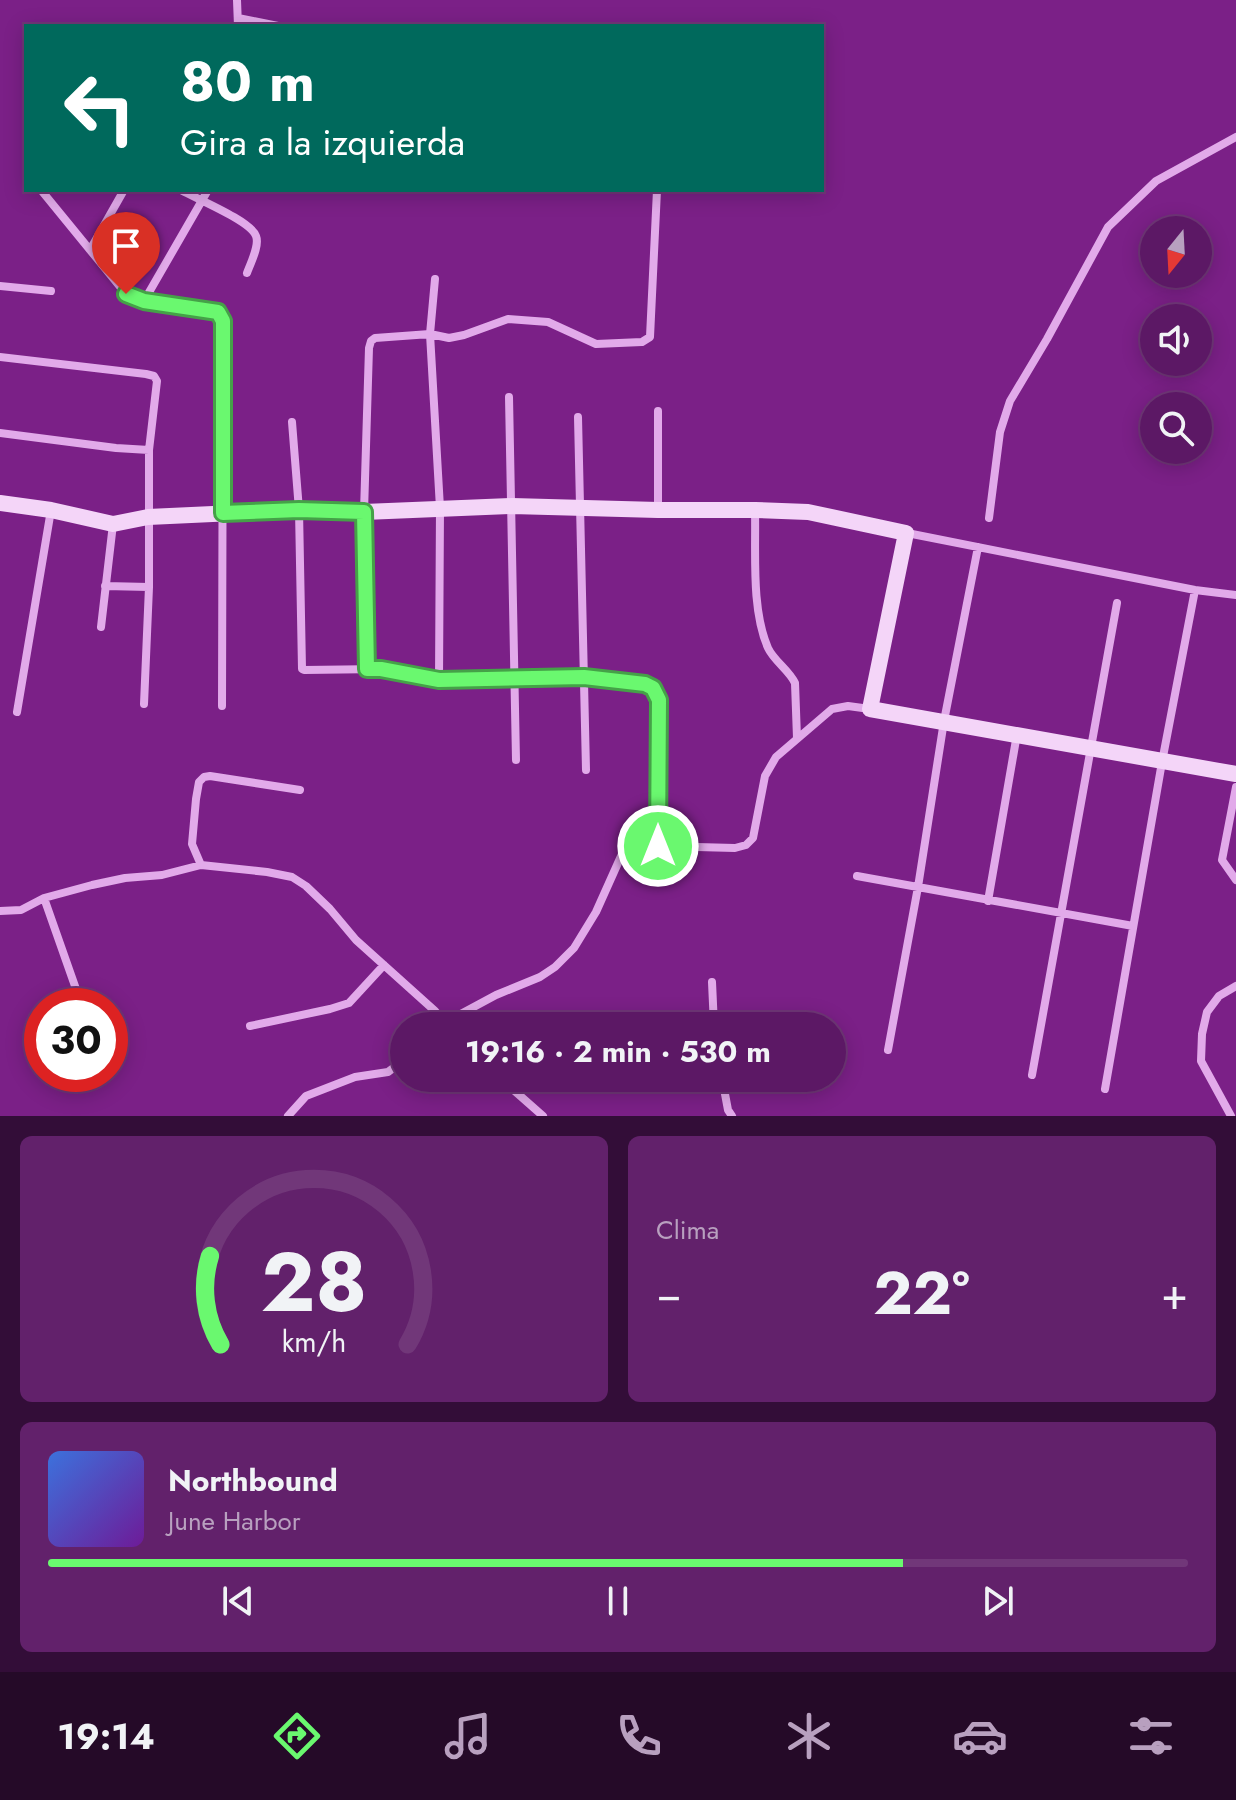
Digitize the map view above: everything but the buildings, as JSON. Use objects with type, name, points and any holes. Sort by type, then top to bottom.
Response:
[{"type":"street","points":[[237,0],[238,22],[258,24]]},
{"type":"street","points":[[989,518],[1000,432],[1010,401],[1108,227],[1156,181],[1236,137]]},
{"type":"street","points":[[43,192],[126,294],[144,301],[218,312],[223,321],[222,706]]},
{"type":"street","points":[[90,250],[123,192]]},
{"type":"street","points":[[185,192],[246,224],[256,236],[257,244],[247,273]]},
{"type":"street","points":[[144,301],[207,192]]},
{"type":"street","points":[[367,669],[364,512],[371,341],[375,338],[430,334],[449,338],[503,320],[519,319],[548,322],[596,344],[647,340],[650,337],[657,192]]},
{"type":"street","points":[[435,279],[430,334],[440,508],[439,680]]},
{"type":"street","points":[[0,286],[51,291]]},
{"type":"street","points":[[0,357],[154,376],[157,381],[149,450],[149,587],[144,704]]},
{"type":"street","points":[[509,397],[516,760]]},
{"type":"street","points":[[658,411],[658,510]]},
{"type":"street","points":[[578,417],[586,770]]},
{"type":"street","points":[[292,422],[299,510],[301,666],[304,670],[381,669],[439,680],[584,677],[645,684],[653,688],[659,700],[658,846]]},
{"type":"street","points":[[0,433],[149,450]]},
{"type":"street","points":[[0,503],[51,510],[113,524],[148,517],[223,513],[299,510],[364,512],[512,506],[808,512],[1195,590],[1236,595]]},
{"type":"street","points":[[17,712],[51,510]]},
{"type":"street","points":[[755,510],[758,616],[770,652],[795,683],[797,738]]},
{"type":"street","points":[[101,627],[113,524]]},
{"type":"street","points":[[870,709],[906,533]]},
{"type":"street","points":[[888,1050],[944,721],[978,547]]},
{"type":"street","points":[[105,586],[149,587]]},
{"type":"street","points":[[1105,1089],[1195,590]]},
{"type":"street","points":[[1032,1075],[1117,603]]},
{"type":"street","points":[[467,1012],[496,995],[540,977],[574,948],[596,912],[622,854],[658,846],[735,848],[746,845],[753,838],[765,776],[776,757],[832,709],[848,706],[870,709],[1236,774]]},
{"type":"street","points":[[988,901],[1017,734]]},
{"type":"street","points":[[201,865],[192,844],[199,782],[204,777],[300,790]]},
{"type":"street","points":[[1236,787],[1222,860],[1236,880]]},
{"type":"street","points":[[0,911],[21,910],[44,898],[92,885],[162,875],[201,865],[292,877],[306,886],[356,940],[436,1012]]},
{"type":"street","points":[[857,876],[1133,926]]},
{"type":"street","points":[[44,898],[76,988]]},
{"type":"street","points":[[250,1026],[349,1003],[384,965]]},
{"type":"street","points":[[712,982],[713,1012]]},
{"type":"street","points":[[1231,1116],[1201,1061],[1202,1034],[1207,1012],[1219,996],[1236,986]]},
{"type":"street","points":[[288,1116],[306,1096],[355,1077],[390,1070]]},
{"type":"street","points":[[516,1092],[543,1116]]},
{"type":"street","points":[[725,1092],[732,1116]]},
{"type":"route","points":[[126,294],[144,301],[218,312],[223,321],[223,513],[299,510],[364,512],[367,669],[439,680],[584,677],[645,684],[653,688],[659,700],[658,846]]}]
